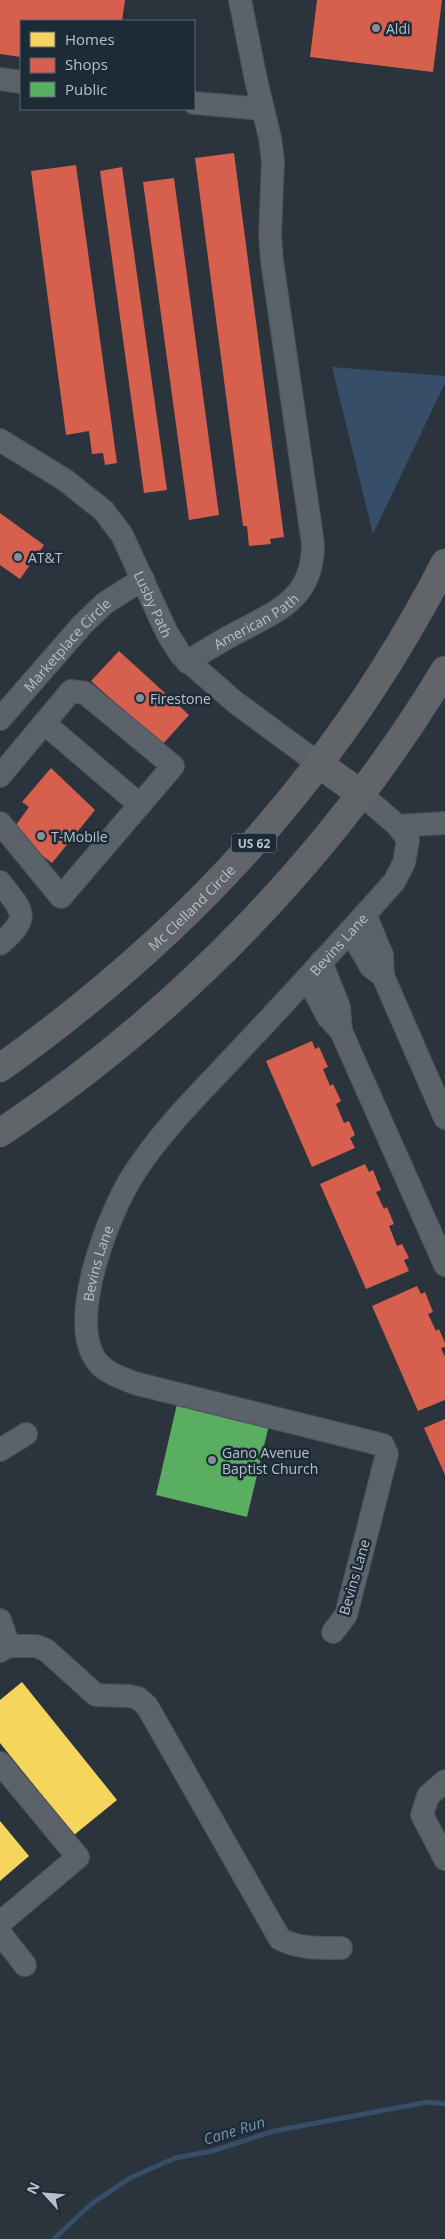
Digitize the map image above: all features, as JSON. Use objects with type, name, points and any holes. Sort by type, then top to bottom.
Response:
[{"type":"highway","name":"Mc Clelland Circle","points":[[0,1068],[95,997],[184,917],[255,842],[319,764],[374,684],[429,593],[445,562]]},
{"type":"highway","points":[[0,1133],[86,1072],[192,982],[274,899],[361,794],[422,708],[445,670]]},
{"type":"highway","points":[[319,764],[361,794]]},
{"type":"street","points":[[195,103],[263,110],[240,0]]},
{"type":"street","points":[[0,80],[20,82]]},
{"type":"street","name":"American Path","points":[[187,662],[286,605],[303,587],[311,570],[313,544],[272,261],[273,161],[263,110]]},
{"type":"street","name":"Lusby Path","points":[[0,440],[65,480],[104,511],[122,535],[167,633],[187,662],[235,702],[319,764]]},
{"type":"street","name":"Marketplace Circle","points":[[0,719],[82,625],[105,603],[143,580]]},
{"type":"street","points":[[33,681],[59,704]]},
{"type":"street","points":[[0,823],[61,897],[173,766],[85,693],[71,691],[44,723],[3,765]]},
{"type":"street","points":[[44,723],[140,805]]},
{"type":"street","name":"Bevins Lane","points":[[333,1632],[346,1615],[387,1454],[383,1445],[134,1383],[106,1371],[93,1357],[87,1335],[86,1304],[99,1252],[117,1205],[134,1174],[170,1125],[394,882],[404,862],[408,840],[398,826],[361,794]]},
{"type":"street","points":[[398,826],[445,824]]},
{"type":"street","points":[[0,882],[20,908],[21,922],[16,930],[0,944]]},
{"type":"street","points":[[365,914],[382,955],[383,976],[445,1118]]},
{"type":"street","points":[[350,931],[371,967],[383,976]]},
{"type":"street","points":[[314,970],[328,1017],[341,1031],[445,1265]]},
{"type":"street","points":[[0,1450],[26,1434]]},
{"type":"street","points":[[0,1620],[4,1648],[36,1646],[46,1650],[67,1667],[87,1689],[96,1695],[129,1696],[138,1698],[148,1706],[280,1939],[288,1944],[306,1947],[341,1948]]},
{"type":"street","points":[[0,1763],[78,1856],[0,1923]]},
{"type":"street","points":[[445,1781],[428,1796],[422,1815],[445,1859]]},
{"type":"street","points":[[0,1933],[25,1965]]},
{"type":"water","points":[[332,367],[445,376],[445,383],[373,534]]},
{"type":"building: Homes","points":[[22,1682],[117,1800],[74,1835],[0,1743],[0,1700]]},
{"type":"building: Homes","points":[[0,1821],[29,1856],[0,1881]]},
{"type":"building: Shops","points":[[0,0],[125,0],[122,20],[20,20],[20,57],[0,54]]},
{"type":"building: Shops","name":"Aldi","points":[[317,0],[442,0],[433,72],[310,57]]},
{"type":"building: Shops","points":[[234,153],[284,537],[270,539],[271,544],[249,546],[247,526],[243,526],[195,158]]},
{"type":"building: Shops","points":[[76,165],[117,463],[105,465],[103,453],[92,454],[89,431],[66,435],[31,171]]},
{"type":"building: Shops","points":[[122,167],[167,490],[144,493],[100,171]]},
{"type":"building: Shops","points":[[174,178],[219,515],[189,520],[143,182]]},
{"type":"building: Shops","name":"AT&T","points":[[0,513],[44,545],[20,579],[0,565]]},
{"type":"building: Shops","name":"Firestone","points":[[119,651],[189,715],[162,745],[91,681]]},
{"type":"building: Shops","points":[[51,768],[95,810],[52,863],[11,832],[29,807],[22,802]]},
{"type":"building: Shops","points":[[312,1041],[315,1049],[319,1047],[328,1067],[323,1069],[330,1086],[333,1084],[341,1101],[336,1104],[344,1123],[349,1121],[355,1135],[350,1138],[355,1148],[312,1167],[266,1061]]},
{"type":"building: Shops","points":[[365,1164],[369,1172],[373,1170],[381,1190],[376,1192],[384,1209],[387,1207],[394,1224],[389,1226],[397,1246],[402,1244],[409,1258],[404,1260],[409,1271],[366,1289],[320,1184]]},
{"type":"building: Shops","points":[[417,1286],[421,1294],[425,1292],[433,1312],[428,1314],[436,1331],[439,1329],[445,1343],[445,1347],[441,1348],[445,1357],[445,1400],[418,1411],[372,1306]]},
{"type":"building: Shops","points":[[445,1419],[445,1475],[424,1428]]},
{"type":"building: Public","name":"Gano Avenue Baptist Church","points":[[214,1391],[244,1399],[239,1418],[269,1425],[247,1517],[156,1495],[177,1404]]},
{"type":"waterway","name":"Cane Run","points":[[54,2239],[90,2205],[130,2178],[175,2158],[212,2151],[274,2131],[428,2102],[445,2104]]},
{"type":"place","name":"Aldi","points":[[376,28]]},
{"type":"place","name":"AT&T","points":[[18,557]]},
{"type":"place","name":"Firestone","points":[[140,698]]},
{"type":"place","name":"T-Mobile","points":[[41,836]]},
{"type":"place","name":"Gano Avenue Baptist Church","points":[[212,1460]]}]
